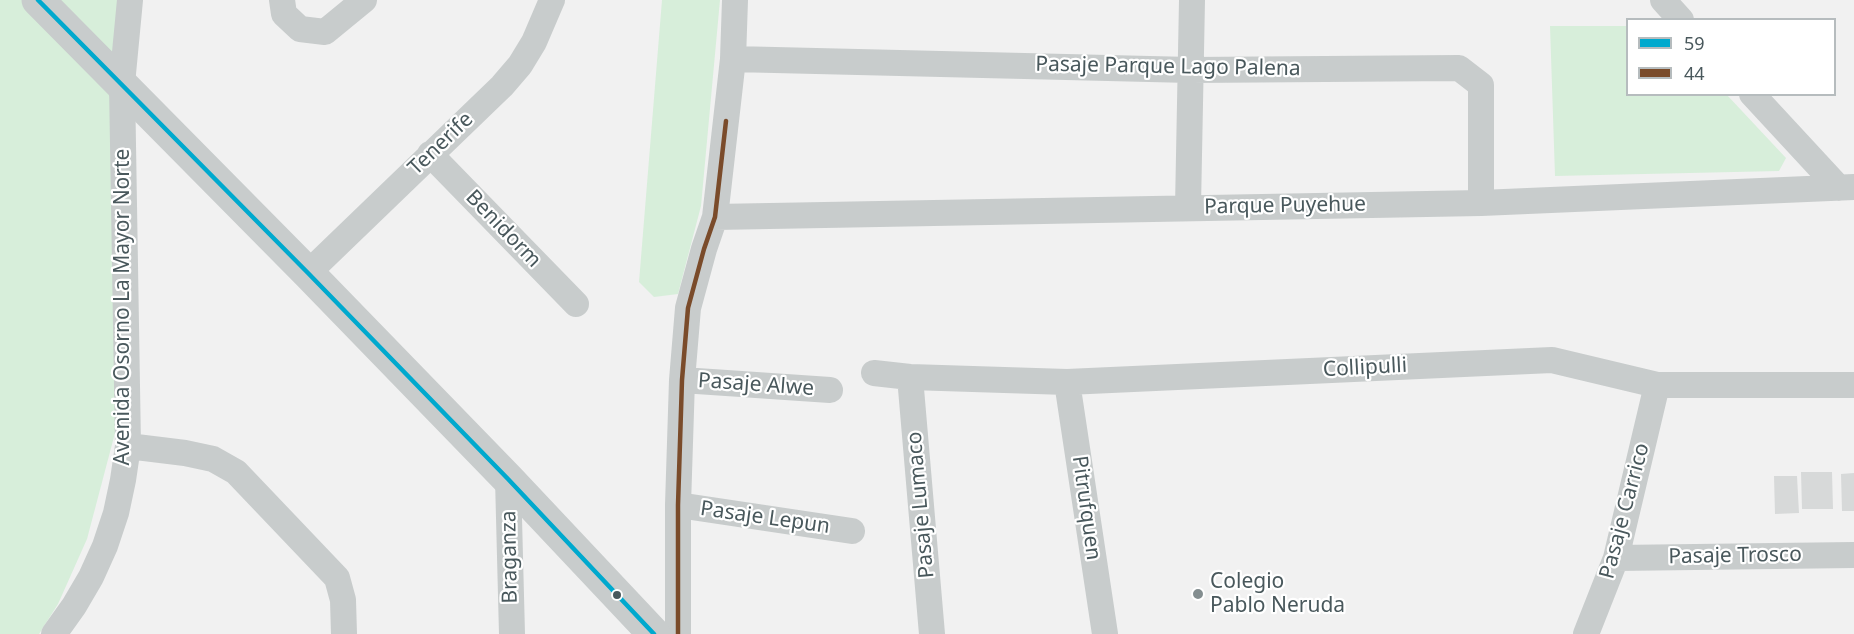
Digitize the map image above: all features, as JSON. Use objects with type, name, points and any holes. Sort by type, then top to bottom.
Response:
[{"type":"street","points":[[38,0],[308,273],[508,479],[654,634]]},
{"type":"street","name":"Avenida Osorno La Mayor Norte","points":[[54,634],[91,577],[105,546],[118,502],[128,446],[122,84],[130,0]]},
{"type":"street","points":[[282,0],[284,14],[300,29],[325,32],[364,0]]},
{"type":"street","name":"Tenerife","points":[[308,273],[502,86],[520,65],[534,42],[552,0]]},
{"type":"street","points":[[678,634],[678,505],[682,380],[688,308],[715,217],[733,59],[735,0]]},
{"type":"street","points":[[1188,207],[1192,0]]},
{"type":"street","points":[[1663,0],[1679,18]]},
{"type":"street","name":"Pasaje Parque Lago Palena","points":[[733,59],[1191,70],[1459,68],[1481,85],[1481,202]]},
{"type":"street","points":[[1754,96],[1847,188]]},
{"type":"street","name":"Benidorm","points":[[430,154],[576,304]]},
{"type":"street","name":"Parque Puyehue","points":[[715,217],[1481,202],[1847,188]]},
{"type":"street","name":"Collipulli","points":[[874,373],[910,377],[1068,382],[1552,360],[1657,385],[1854,385]]},
{"type":"street","name":"Pasaje Lumaco","points":[[910,377],[932,634]]},
{"type":"street","name":"Pasaje Alwe","points":[[682,380],[830,390]]},
{"type":"street","name":"Pitrufquen","points":[[1068,382],[1105,634]]},
{"type":"street","name":"Pasaje Carrico","points":[[1586,634],[1616,558],[1657,385]]},
{"type":"street","points":[[128,446],[213,459],[236,472],[337,578],[343,600],[344,634]]},
{"type":"street","name":"Braganza","points":[[508,479],[512,634]]},
{"type":"street","name":"Pasaje Lepun","points":[[678,505],[852,531]]},
{"type":"street","name":"Pasaje Trosco","points":[[1616,558],[1854,555]]},
{"type":"green space","points":[[0,0],[126,0],[120,78],[115,433],[87,539],[58,604],[39,634],[0,634]]},
{"type":"green space","points":[[662,0],[720,0],[701,206],[678,294],[654,297],[639,282]]},
{"type":"green space","points":[[1550,26],[1626,26],[1626,96],[1728,96],[1786,158],[1779,171],[1555,176]]},
{"type":"building","points":[[1801,472],[1832,472],[1833,509],[1802,509]]},
{"type":"building","points":[[1854,473],[1854,511],[1842,511],[1841,474]]},
{"type":"building","points":[[1774,476],[1797,476],[1799,513],[1775,514]]},
{"type":"transit line","name":"59","points":[[38,0],[308,273],[508,479],[654,634]]},
{"type":"transit line","name":"44","points":[[678,634],[678,505],[682,380],[688,308],[715,217],[726,121]]},
{"type":"place","name":"Colegio Pablo Neruda","points":[[1198,594]]}]
